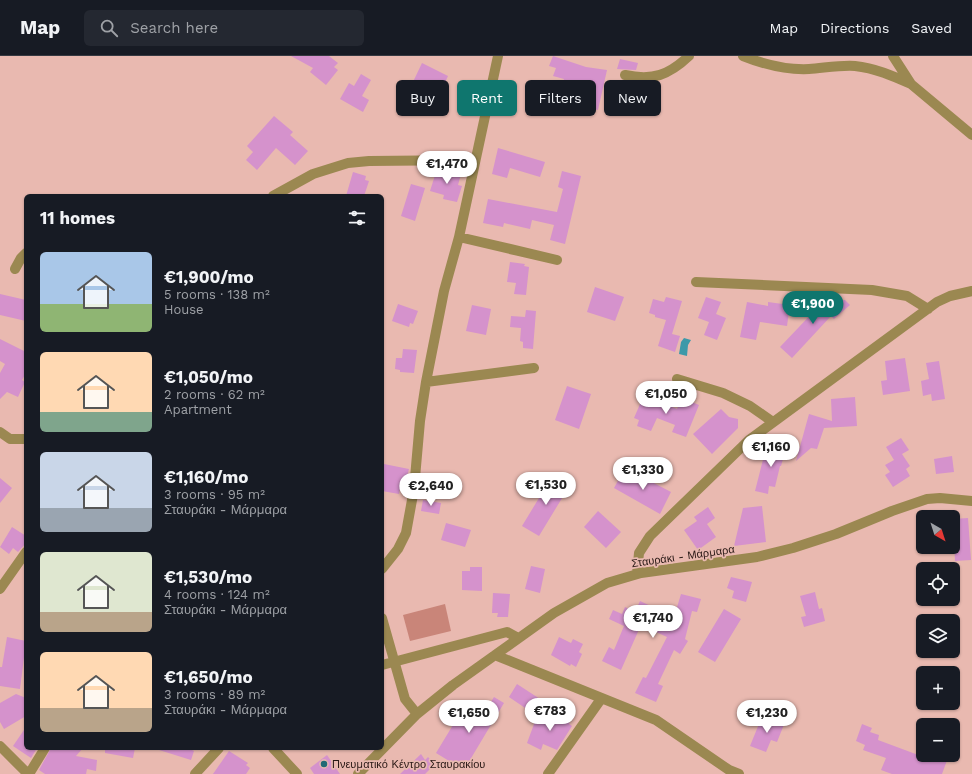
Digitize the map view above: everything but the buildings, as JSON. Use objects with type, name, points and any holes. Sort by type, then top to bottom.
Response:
[{"type":"street","points":[[384,565],[403,543],[406,533],[414,489],[420,421],[426,382],[444,292],[459,237],[498,56]]},
{"type":"street","points":[[625,76],[650,78],[665,74],[678,66],[689,56]]},
{"type":"street","points":[[744,56],[752,60],[789,68],[807,69],[854,66],[873,69],[911,84]]},
{"type":"street","points":[[893,56],[911,84],[972,135]]},
{"type":"street","points":[[277,194],[313,174],[348,163],[369,161],[475,160]]},
{"type":"street","points":[[459,237],[557,260]]},
{"type":"street","points":[[15,269],[24,255]]},
{"type":"street","points":[[696,282],[872,290],[907,296],[928,309]]},
{"type":"street","points":[[637,574],[638,553],[650,536],[734,454],[773,422],[928,309],[950,296],[972,291]]},
{"type":"street","points":[[426,382],[534,368]]},
{"type":"street","points":[[677,379],[723,393],[750,406],[773,422]]},
{"type":"street","points":[[1,436],[13,440],[24,439]]},
{"type":"street","name":"Σταυράκι - Μάρμαρα","points":[[384,748],[417,714],[453,685],[559,610],[613,581],[637,574],[777,553],[830,536],[892,511],[927,499],[940,498],[972,501]]},
{"type":"street","points":[[0,589],[24,555]]},
{"type":"street","points":[[384,624],[406,698],[417,714]]},
{"type":"street","points":[[384,665],[396,663],[508,632],[518,638]]},
{"type":"street","points":[[495,655],[666,725],[717,762],[739,774]]},
{"type":"street","points":[[548,774],[601,699]]},
{"type":"street","points":[[0,746],[29,774],[44,750]]},
{"type":"street","points":[[195,774],[217,750]]},
{"type":"street","points":[[275,750],[297,774]]},
{"type":"street","name":"Σταυράκι - Μάρμαρα","points":[[358,774],[382,750]]},
{"type":"shaded area","points":[[445,604],[451,631],[410,641],[403,615]]},
{"type":"water","points":[[684,338],[691,340],[688,345],[687,356],[679,354],[681,342]]},
{"type":"place","name":"Πνευματικό Κέντρο Σταυρακίου","points":[[324,764]]}]
